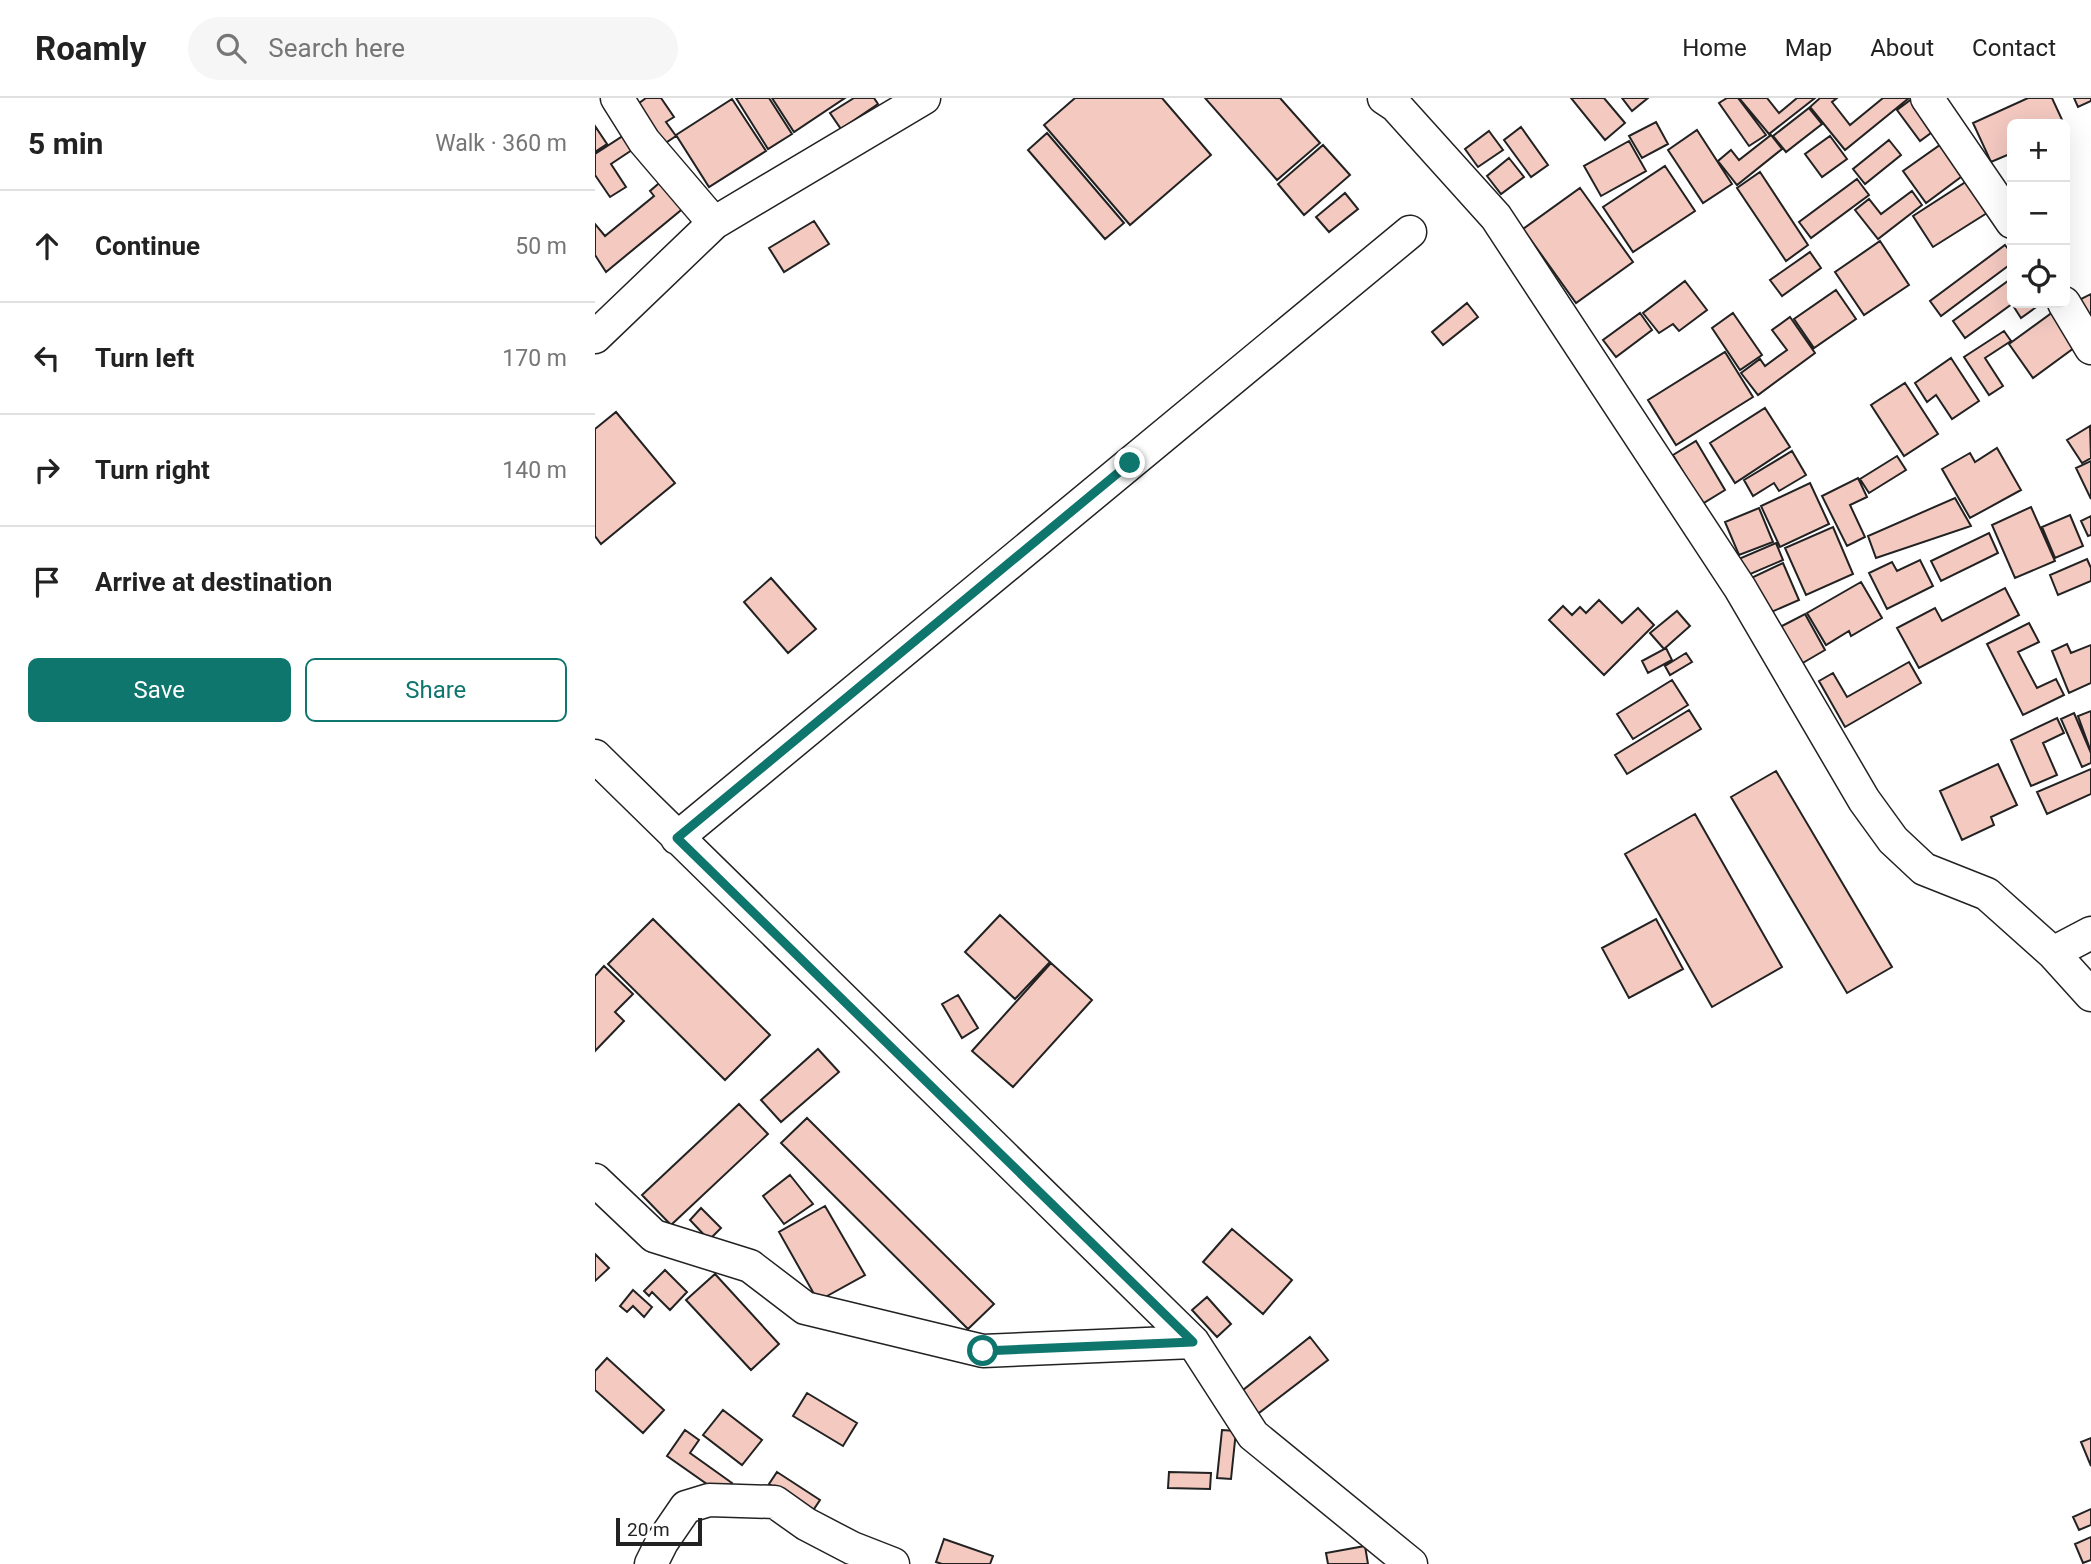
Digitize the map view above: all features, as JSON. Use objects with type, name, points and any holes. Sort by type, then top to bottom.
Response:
[{"type":"street","points":[[617,98],[644,141],[714,223]]},
{"type":"street","points":[[595,337],[714,223],[922,98]]},
{"type":"street","points":[[1384,98],[1396,106],[1496,217],[1740,589],[1864,800],[1893,840],[1924,869],[1987,894],[2053,953],[2091,995]]},
{"type":"street","points":[[1927,98],[2007,215]]},
{"type":"street","points":[[677,838],[1410,232]]},
{"type":"street","points":[[2067,308],[2091,348]]},
{"type":"street","points":[[595,755],[1193,1342],[1253,1435],[1411,1564]]},
{"type":"street","points":[[2053,953],[2091,933]]},
{"type":"street","points":[[595,1180],[654,1236],[750,1266],[805,1308],[983,1351],[1193,1342]]},
{"type":"street","points":[[651,1564],[685,1507],[709,1500],[775,1502],[806,1524],[852,1548],[893,1564]]},
{"type":"building","points":[[646,98],[661,98],[674,117],[666,122],[676,136],[658,148],[631,109]]},
{"type":"building","points":[[736,98],[769,98],[792,134],[768,149]]},
{"type":"building","points":[[772,98],[845,98],[794,132]]},
{"type":"building","points":[[854,98],[874,98],[878,104],[841,129],[830,113]]},
{"type":"building","points":[[1075,98],[1162,98],[1211,155],[1130,225],[1044,125]]},
{"type":"building","points":[[1205,98],[1280,98],[1320,143],[1277,180]]},
{"type":"building","points":[[1571,98],[1604,98],[1625,123],[1605,140]]},
{"type":"building","points":[[1622,98],[1648,98],[1632,111]]},
{"type":"building","points":[[1727,98],[1738,98],[1766,135],[1749,146],[1719,103]]},
{"type":"building","points":[[1739,98],[1767,98],[1779,113],[1797,98],[1815,98],[1769,134]]},
{"type":"building","points":[[1820,98],[1837,98],[1832,102],[1850,125],[1883,98],[1909,98],[1845,150],[1810,107]]},
{"type":"building","points":[[1913,98],[1939,127],[1920,141],[1897,110]]},
{"type":"building","points":[[2028,98],[2052,98],[2062,119],[2007,119],[2007,155],[1991,162],[1973,123]]},
{"type":"building","points":[[2074,98],[2091,98],[2091,101],[2078,107]]},
{"type":"building","points":[[732,99],[766,151],[709,187],[676,135]]},
{"type":"building","points":[[1809,108],[1822,124],[1786,152],[1773,136]]},
{"type":"building","points":[[1656,122],[1668,144],[1642,158],[1629,136]]},
{"type":"building","points":[[595,126],[607,144],[595,152]]},
{"type":"building","points":[[1521,127],[1548,165],[1531,177],[1504,140]]},
{"type":"building","points":[[1697,130],[1732,184],[1703,203],[1668,150]]},
{"type":"building","points":[[1489,131],[1503,150],[1478,167],[1465,149]]},
{"type":"building","points":[[629,132],[638,146],[611,164],[626,187],[610,197],[595,175],[595,154]]},
{"type":"building","points":[[1047,133],[1124,223],[1105,239],[1028,150]]},
{"type":"building","points":[[1771,135],[1782,149],[1737,185],[1718,161],[1731,150],[1739,160]]},
{"type":"building","points":[[1830,136],[1847,159],[1822,177],[1805,154]]},
{"type":"building","points":[[1889,140],[1901,155],[1865,184],[1853,169]]},
{"type":"building","points":[[1947,140],[1969,171],[1926,203],[1903,171]]},
{"type":"building","points":[[1629,141],[1646,171],[1601,196],[1584,166]]},
{"type":"building","points":[[1323,145],[1350,175],[1304,215],[1278,184]]},
{"type":"building","points":[[1509,158],[1524,177],[1501,194],[1487,176]]},
{"type":"building","points":[[1665,166],[1695,211],[1633,252],[1603,207]]},
{"type":"building","points":[[1760,172],[1808,245],[1786,261],[1737,188]]},
{"type":"building","points":[[1975,176],[1995,208],[1933,247],[1913,216]]},
{"type":"building","points":[[664,179],[686,206],[606,272],[595,255],[595,224],[605,236],[654,196],[650,191]]},
{"type":"building","points":[[1857,179],[1869,195],[1811,238],[1799,222]]},
{"type":"building","points":[[1580,188],[1633,262],[1576,303],[1523,229]]},
{"type":"building","points":[[1912,191],[1922,205],[1878,239],[1855,210],[1869,199],[1881,214]]},
{"type":"building","points":[[1345,193],[1358,209],[1329,232],[1316,217]]},
{"type":"building","points":[[814,221],[829,244],[784,272],[769,248]]},
{"type":"building","points":[[1880,241],[1909,285],[1864,315],[1835,272]]},
{"type":"building","points":[[2005,245],[2007,248],[2007,267],[1941,316],[1930,301]]},
{"type":"building","points":[[1810,252],[1821,268],[1782,296],[1770,280]]},
{"type":"building","points":[[1685,281],[1707,310],[1679,331],[1673,324],[1659,333],[1643,313]]},
{"type":"building","points":[[2007,282],[2007,308],[1965,338],[1953,321]]},
{"type":"building","points":[[1836,290],[1856,319],[1814,348],[1794,319]]},
{"type":"building","points":[[2091,294],[2091,331],[2077,301]]},
{"type":"building","points":[[1467,303],[1478,317],[1443,345],[1432,332]]},
{"type":"building","points":[[2015,308],[2035,308],[2021,318]]},
{"type":"building","points":[[2053,312],[2078,345],[2033,378],[2009,344]]},
{"type":"building","points":[[1640,313],[1652,330],[1616,357],[1603,340]]},
{"type":"building","points":[[1733,313],[1762,355],[1740,370],[1712,328]]},
{"type":"building","points":[[1790,317],[1815,353],[1758,395],[1741,373],[1760,359],[1765,366],[1787,350],[1772,330]]},
{"type":"building","points":[[2004,331],[2011,341],[1985,358],[2003,386],[1989,395],[1964,357]]},
{"type":"building","points":[[1725,352],[1753,397],[1676,445],[1648,400]]},
{"type":"building","points":[[1951,358],[1979,401],[1952,419],[1936,395],[1927,402],[1915,383]]},
{"type":"building","points":[[1905,383],[1938,434],[1904,456],[1871,405]]},
{"type":"building","points":[[1765,408],[1790,447],[1735,483],[1710,443]]},
{"type":"building","points":[[616,412],[675,483],[601,544],[595,536],[595,429]]},
{"type":"building","points":[[2090,426],[2091,458],[2082,463],[2067,440]]},
{"type":"building","points":[[1696,441],[1725,490],[1702,504],[1673,455]]},
{"type":"building","points":[[1997,448],[2021,490],[1970,518],[1942,469],[1970,453],[1975,462]]},
{"type":"building","points":[[1792,451],[1806,475],[1779,491],[1774,483],[1753,496],[1744,480]]},
{"type":"building","points":[[1897,456],[1906,470],[1869,493],[1860,479]]},
{"type":"building","points":[[2091,461],[2091,499],[2076,468]]},
{"type":"building","points":[[1858,478],[1867,497],[1850,505],[1865,537],[1847,546],[1822,496]]},
{"type":"building","points":[[1810,483],[1829,524],[1780,547],[1761,506]]},
{"type":"building","points":[[1955,498],[1971,526],[1876,558],[1868,536]]},
{"type":"building","points":[[2031,507],[2055,561],[2015,578],[1992,525]]},
{"type":"building","points":[[1759,508],[1773,542],[1739,555],[1725,522]]},
{"type":"building","points":[[2070,515],[2083,546],[2055,558],[2042,527]]},
{"type":"building","points":[[2091,516],[2091,535],[2088,536],[2081,521]]},
{"type":"building","points":[[1833,527],[1853,574],[1806,595],[1785,548]]},
{"type":"building","points":[[1989,533],[1998,553],[1941,581],[1931,561]]},
{"type":"building","points":[[1776,543],[1783,560],[1741,578],[1734,561]]},
{"type":"building","points":[[2087,559],[2091,568],[2091,581],[2058,595],[2050,575]]},
{"type":"building","points":[[1920,560],[1933,586],[1887,609],[1869,573],[1892,562],[1897,571]]},
{"type":"building","points":[[1783,563],[1799,600],[1762,616],[1747,580]]},
{"type":"building","points":[[771,578],[816,629],[788,653],[744,602]]},
{"type":"building","points":[[1861,582],[1882,618],[1851,636],[1849,631],[1826,645],[1807,613]]},
{"type":"building","points":[[2005,588],[2019,615],[1919,668],[1897,628],[1935,608],[1942,621]]},
{"type":"building","points":[[1599,600],[1622,623],[1638,608],[1654,625],[1604,675],[1549,620],[1563,606],[1572,615],[1580,607],[1586,613]]},
{"type":"building","points":[[1677,611],[1690,626],[1664,649],[1650,633]]},
{"type":"building","points":[[1805,614],[1825,650],[1801,664],[1780,627]]},
{"type":"building","points":[[2029,623],[2039,642],[2018,652],[2037,688],[2056,679],[2064,695],[2023,715],[1987,644]]},
{"type":"building","points":[[2067,644],[2071,653],[2091,645],[2091,683],[2069,693],[2052,651]]},
{"type":"building","points":[[1666,648],[1672,660],[1648,673],[1642,661]]},
{"type":"building","points":[[1686,653],[1692,662],[1670,675],[1665,666]]},
{"type":"building","points":[[1909,662],[1921,683],[1845,727],[1819,681],[1833,673],[1847,697]]},
{"type":"building","points":[[1672,680],[1688,705],[1633,739],[1617,714]]},
{"type":"building","points":[[1689,710],[1701,729],[1627,774],[1615,755]]},
{"type":"building","points":[[2091,711],[2091,749],[2090,749],[2078,716]]},
{"type":"building","points":[[2074,713],[2091,753],[2091,763],[2082,767],[2061,719]]},
{"type":"building","points":[[2057,718],[2064,733],[2043,743],[2057,775],[2031,786],[2011,740]]},
{"type":"building","points":[[1998,764],[2017,805],[1991,817],[1994,825],[1962,840],[1940,791]]},
{"type":"building","points":[[2091,769],[2091,794],[2047,814],[2037,792]]},
{"type":"building","points":[[1776,771],[1892,967],[1847,993],[1731,797]]},
{"type":"building","points":[[1695,814],[1782,967],[1712,1007],[1625,854]]},
{"type":"building","points":[[1000,915],[1050,962],[1015,999],[965,952]]},
{"type":"building","points":[[653,919],[770,1035],[725,1080],[608,964]]},
{"type":"building","points":[[1656,919],[1683,969],[1629,998],[1602,948]]},
{"type":"building","points":[[1051,963],[1092,1000],[1013,1087],[972,1051]]},
{"type":"building","points":[[604,966],[633,994],[615,1012],[624,1021],[595,1051],[595,976]]},
{"type":"building","points":[[958,995],[978,1028],[962,1038],[942,1004]]},
{"type":"building","points":[[818,1049],[839,1072],[781,1122],[761,1100]]},
{"type":"building","points":[[739,1104],[768,1134],[671,1225],[642,1195]]},
{"type":"building","points":[[807,1118],[994,1304],[968,1329],[781,1143]]},
{"type":"building","points":[[790,1175],[813,1204],[784,1224],[763,1196]]},
{"type":"building","points":[[825,1206],[865,1275],[818,1301],[779,1232]]},
{"type":"building","points":[[701,1208],[721,1228],[709,1240],[690,1220]]},
{"type":"building","points":[[1232,1229],[1292,1280],[1263,1314],[1203,1262]]},
{"type":"building","points":[[595,1254],[609,1268],[595,1281]]},
{"type":"building","points":[[665,1270],[687,1292],[670,1310],[652,1292],[649,1296],[644,1291]]},
{"type":"building","points":[[715,1274],[779,1344],[751,1370],[686,1300]]},
{"type":"building","points":[[633,1290],[652,1307],[644,1317],[633,1306],[627,1312],[620,1306]]},
{"type":"building","points":[[1207,1297],[1231,1324],[1217,1337],[1192,1310]]},
{"type":"building","points":[[1310,1337],[1328,1360],[1255,1416],[1238,1394]]},
{"type":"building","points":[[607,1358],[664,1410],[643,1433],[595,1390],[595,1371]]},
{"type":"building","points":[[807,1393],[857,1423],[843,1446],[793,1416]]},
{"type":"building","points":[[723,1410],[762,1440],[742,1465],[703,1435]]},
{"type":"building","points":[[685,1430],[699,1440],[690,1453],[732,1483],[724,1496],[667,1456]]},
{"type":"building","points":[[1222,1430],[1236,1431],[1231,1479],[1217,1478]]},
{"type":"building","points":[[2091,1438],[2091,1466],[2081,1442]]},
{"type":"building","points":[[777,1472],[820,1500],[812,1512],[769,1484]]},
{"type":"building","points":[[1169,1472],[1211,1473],[1210,1489],[1168,1488]]},
{"type":"building","points":[[2091,1509],[2091,1525],[2079,1530],[2073,1517]]},
{"type":"building","points":[[2091,1537],[2091,1560],[2083,1563],[2075,1544]]},
{"type":"building","points":[[944,1539],[993,1556],[990,1564],[936,1562]]},
{"type":"building","points":[[1365,1546],[1368,1564],[1328,1564],[1326,1553]]},
{"type":"route","points":[[983,1351],[1193,1342],[677,838],[1130,463]]}]
